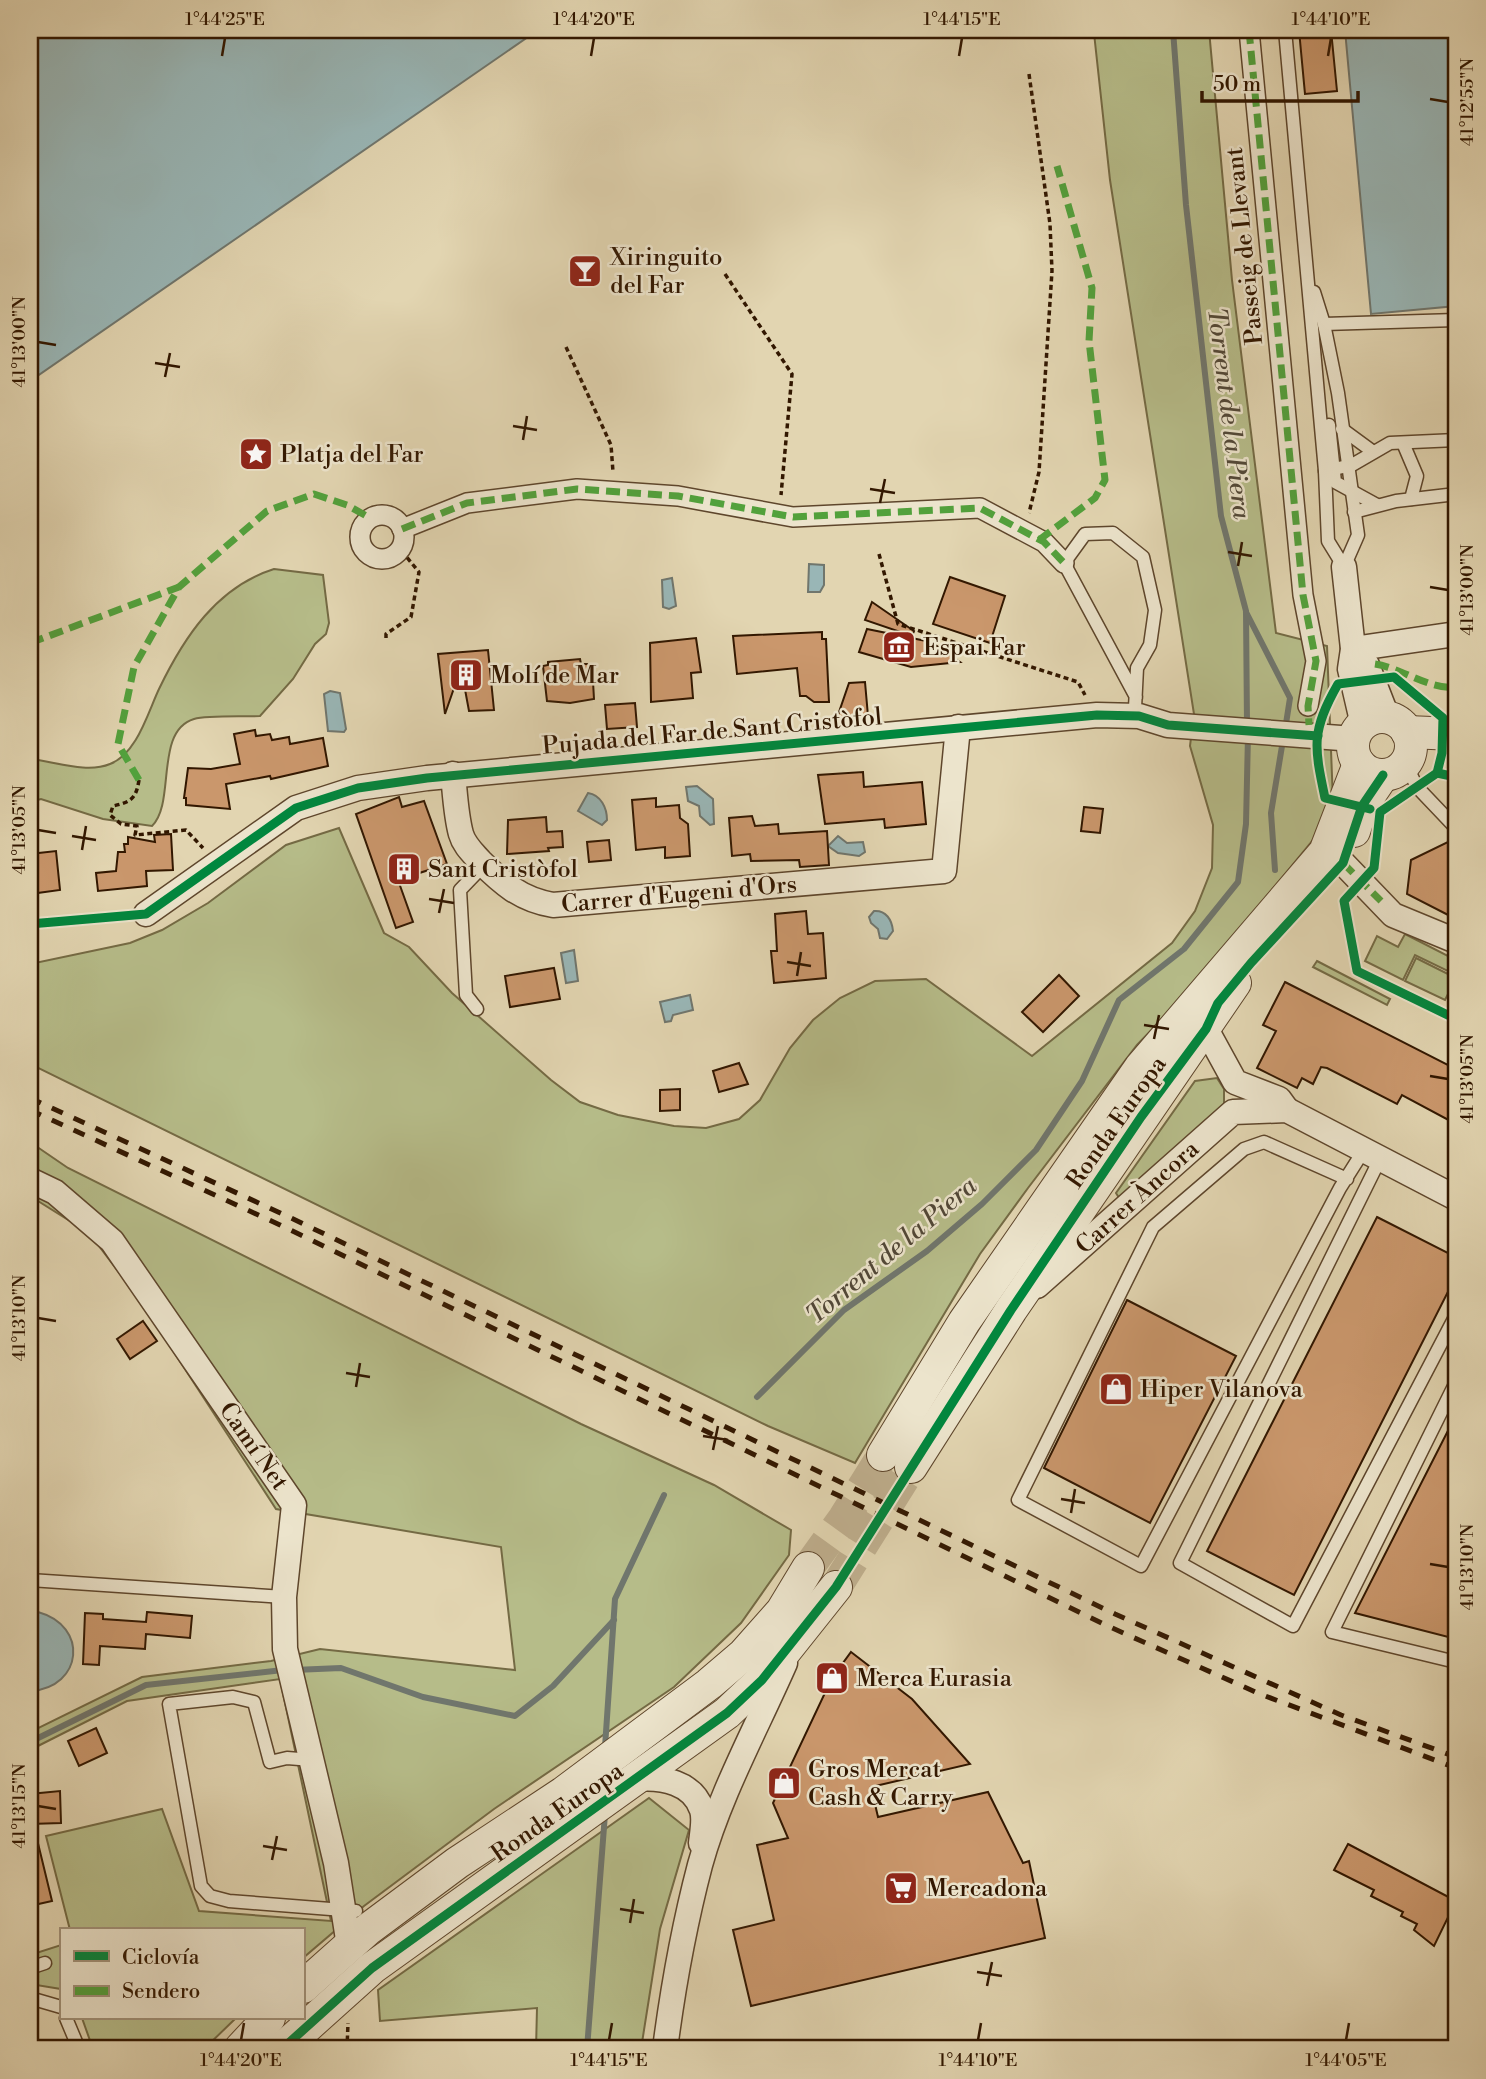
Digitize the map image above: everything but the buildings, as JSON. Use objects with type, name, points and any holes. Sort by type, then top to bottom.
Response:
[{"type":"street","name":"Passeig de Llevant","points":[[1249,30],[1303,595],[1316,661],[1308,706]]},
{"type":"street","points":[[401,539],[467,503],[577,489],[678,496],[779,515],[855,515],[979,508],[1044,542],[1062,557],[1064,563]]},
{"type":"street","points":[[1344,567],[1353,649],[1367,665],[1383,747]]},
{"type":"street","points":[[1353,649],[1456,634]]},
{"type":"street","name":"Pujada del Far de Sant Cristòfol","points":[[146,914],[296,807],[358,788],[453,774],[1097,715],[1138,707],[1168,725],[1307,735],[1383,747]]},
{"type":"street","name":"Carrer d'Eugeni d'Ors","points":[[453,774],[461,836],[493,876],[521,896],[553,905],[944,871],[958,727]]},
{"type":"street","points":[[1383,747],[1456,734]]},
{"type":"street","points":[[1383,747],[1456,754]]},
{"type":"street","name":"Ronda Europa","points":[[911,1467],[1011,1310],[1141,1117],[1206,1029],[1218,1003],[1251,962],[1343,863],[1383,747]]},
{"type":"street","name":"Ronda Europa","points":[[883,1455],[964,1322],[1140,1068],[1325,852],[1383,747]]},
{"type":"street","points":[[1343,863],[1393,915],[1456,941]]},
{"type":"street","points":[[1206,1029],[1235,1082],[1233,1112],[1287,1110]]},
{"type":"street","points":[[1235,1082],[1279,1099],[1287,1110],[1456,1198]]},
{"type":"street","name":"Carrer Àncora","points":[[1011,1310],[1233,1112]]},
{"type":"street","name":"Camí Net","points":[[30,1180],[55,1192],[112,1241],[294,1505],[284,1597],[285,1649],[335,1863],[353,1924]]},
{"type":"street","name":"Ronda Europa","points":[[304,1986],[353,1924],[457,1863],[563,1793],[692,1698],[743,1655],[782,1611],[808,1568]]},
{"type":"street","name":"Ronda Europa","points":[[282,2049],[372,1968],[458,1903],[727,1713],[762,1680],[792,1646],[836,1587]]},
{"type":"street","points":[[665,2049],[675,1973],[701,1863],[744,1753],[792,1646]]},
{"type":"street","points":[[634,1781],[657,1777],[681,1785],[690,1792],[703,1811],[701,1863]]},
{"type":"street","points":[[240,2049],[267,2020]]},
{"type":"lane","points":[[1285,30],[1319,410],[1329,423],[1328,541],[1344,567]]},
{"type":"lane","points":[[1307,272],[1324,324],[1358,535],[1344,567]]},
{"type":"lane","points":[[1324,324],[1456,320]]},
{"type":"lane","points":[[1342,429],[1372,451]]},
{"type":"lane","points":[[1329,470],[1347,466],[1390,443],[1456,440]]},
{"type":"lane","points":[[1403,443],[1417,476],[1411,499]]},
{"type":"lane","points":[[1329,470],[1335,482],[1377,505]]},
{"type":"lane","points":[[1354,512],[1411,499],[1456,494]]},
{"type":"lane","points":[[1113,533],[1143,557],[1155,610],[1150,645],[1137,668],[1138,707],[1064,563],[1085,534],[1113,533]]},
{"type":"lane","points":[[1383,747],[1456,828]]},
{"type":"lane","points":[[477,1009],[466,995],[460,890],[484,865]]},
{"type":"lane","points":[[1347,1179],[1264,1142],[1244,1149],[1153,1227],[1018,1500],[1141,1566],[1347,1179],[1372,1154]]},
{"type":"lane","points":[[1372,1154],[1180,1563],[1293,1626],[1456,1315]]},
{"type":"lane","points":[[1456,1382],[1332,1632],[1456,1662]]},
{"type":"lane","points":[[30,1580],[284,1597]]},
{"type":"lane","points":[[312,1760],[287,1758],[270,1762],[254,1702],[233,1697],[169,1704],[201,1886],[210,1896],[229,1902],[353,1924]]},
{"type":"lane","points":[[30,1968],[45,1963]]},
{"type":"lane","points":[[30,1998],[60,2007]]},
{"type":"lane","points":[[67,2020],[79,2049]]},
{"type":"path","points":[[1024,532],[1039,472],[1052,271],[1051,224],[1029,74]]},
{"type":"path","points":[[725,274],[792,374],[779,515]]},
{"type":"path","points":[[566,347],[611,444],[613,491]]},
{"type":"path","points":[[386,638],[386,634],[411,617],[419,572],[401,539]]},
{"type":"path","points":[[879,554],[898,624],[1077,682],[1084,691],[1085,701]]},
{"type":"path","points":[[139,780],[137,795],[131,802],[113,806],[110,815],[121,824],[136,826],[135,835],[186,830],[205,849]]},
{"type":"path","points":[[347,2040],[347,2049]]},
{"type":"green space","points":[[1113,30],[1209,30],[1232,280],[1276,633],[1327,646],[1333,802],[1327,823],[1188,992],[1137,1045],[980,1254],[855,1463],[768,1426],[30,1064],[30,964],[130,943],[162,930],[208,903],[286,845],[339,828],[384,933],[409,947],[452,993],[580,1102],[618,1115],[674,1126],[706,1128],[739,1119],[760,1100],[790,1048],[813,1020],[840,998],[875,981],[926,979],[1032,1056],[1172,943],[1195,911],[1212,868],[1213,825],[1190,746],[1194,714],[1110,180],[1094,33],[1106,37]]},
{"type":"green space","points":[[274,569],[323,575],[329,623],[326,634],[315,644],[293,679],[260,716],[200,718],[182,726],[169,752],[163,801],[152,826],[103,819],[41,799],[30,802],[30,759],[91,768],[101,767],[119,759],[134,742],[169,670],[204,616],[235,588]]},
{"type":"green space","points":[[1405,934],[1456,960],[1456,975],[1415,955],[1403,980],[1365,961],[1377,936],[1398,947]]},
{"type":"green space","points":[[1416,958],[1456,978],[1445,1000],[1405,981]]},
{"type":"green space","points":[[1317,961],[1390,999],[1387,1005],[1313,967]]},
{"type":"green space","points":[[1217,1078],[1224,1089],[1224,1111],[1121,1201],[1116,1193],[1195,1081]]},
{"type":"green space","points":[[30,1142],[68,1168],[581,1424],[714,1485],[791,1530],[789,1555],[741,1623],[674,1687],[494,1809],[364,1906],[304,1957],[304,1928],[69,1928],[46,1836],[162,1809],[199,1911],[331,1921],[280,1679],[127,1701],[30,1750],[30,1732],[142,1677],[271,1661],[320,1649],[515,1670],[501,1547],[276,1509],[140,1300],[89,1233],[30,1196]]},
{"type":"green space","points":[[649,1798],[689,1830],[660,1929],[641,2049],[536,2049],[537,2008],[380,2021],[378,1990]]},
{"type":"green space","points":[[60,1945],[60,1989],[30,1984],[30,1955]]},
{"type":"green space","points":[[83,2020],[234,2020],[204,2049],[93,2049]]},
{"type":"water","points":[[30,30],[538,30],[30,381]]},
{"type":"water","points":[[1345,30],[1456,30],[1456,306],[1371,314]]},
{"type":"water","points":[[809,564],[824,565],[824,585],[820,592],[808,592]]},
{"type":"water","points":[[672,578],[676,606],[669,609],[663,607],[662,580]]},
{"type":"water","points":[[330,691],[340,693],[346,729],[344,732],[328,731],[324,694]]},
{"type":"water","points":[[697,786],[713,799],[714,824],[710,825],[700,816],[699,806],[688,801],[686,787]]},
{"type":"water","points":[[588,793],[600,799],[606,811],[607,820],[602,825],[578,811]]},
{"type":"water","points":[[838,836],[847,843],[863,842],[865,852],[859,856],[838,853],[828,846]]},
{"type":"water","points":[[874,911],[882,912],[890,920],[893,931],[887,939],[880,938],[878,929],[871,923],[869,917]]},
{"type":"water","points":[[574,950],[578,981],[566,983],[561,953]]},
{"type":"water","points":[[690,995],[693,1010],[673,1015],[671,1021],[665,1022],[660,1002]]},
{"type":"water","points":[[38,1612],[54,1619],[66,1630],[72,1642],[73,1655],[70,1668],[61,1679],[48,1687],[31,1691],[30,1613]]},
{"type":"waterway","name":"Torrent de la Piera","points":[[1173,30],[1186,205],[1221,516],[1246,611],[1247,724]]},
{"type":"waterway","points":[[1246,612],[1290,698],[1285,730]]},
{"type":"waterway","name":"Torrent de la Piera","points":[[757,1397],[844,1310],[927,1251],[982,1204],[1036,1150],[1082,1081],[1119,1000],[1184,949],[1238,882],[1246,824],[1248,735]]},
{"type":"waterway","points":[[1275,870],[1271,813],[1283,740]]},
{"type":"waterway","name":"Torrent de la Piera","points":[[605,1747],[615,1599],[664,1495]]},
{"type":"waterway","points":[[294,1670],[341,1668],[423,1697],[515,1716],[553,1686],[614,1620]]},
{"type":"waterway","points":[[30,1742],[146,1685],[283,1670]]},
{"type":"waterway","name":"Torrent de la Piera","points":[[587,2049],[605,1814]]},
{"type":"tunnel","points":[[808,1568],[844,1518],[883,1455]]},
{"type":"tunnel","points":[[836,1587],[911,1467]]},
{"type":"railway","points":[[30,1098],[287,1216],[1115,1614],[1341,1715],[1456,1757]]},
{"type":"railway","points":[[30,1110],[280,1225],[1110,1627],[1260,1694],[1456,1768]]},
{"type":"marked path","points":[[1249,30],[1303,595],[1316,661],[1308,706],[1309,725]]},
{"type":"marked path","points":[[1039,540],[1095,498],[1105,480],[1089,341],[1092,288],[1057,166]]},
{"type":"marked path","points":[[402,529],[467,503],[577,489],[678,496],[793,517],[980,508],[1044,542],[1064,563]]},
{"type":"marked path","points":[[139,780],[118,744],[134,667],[179,587],[267,511],[314,494],[347,505],[370,518]]},
{"type":"marked path","points":[[30,643],[179,587]]},
{"type":"marked path","points":[[1375,664],[1436,685],[1456,687]]},
{"type":"marked path","points":[[1343,863],[1381,901]]},
{"type":"cycle path","points":[[1370,809],[1325,798],[1317,739],[1323,714],[1338,684],[1394,677],[1443,718],[1442,753],[1437,773]]},
{"type":"cycle path","points":[[30,924],[146,914],[296,808],[358,788],[427,778],[1097,715],[1139,716],[1168,725],[1318,736]]},
{"type":"cycle path","points":[[1456,777],[1437,773],[1380,812],[1374,868],[1344,901],[1357,971],[1456,1019]]},
{"type":"cycle path","points":[[282,2049],[372,1968],[727,1713],[762,1680],[836,1587],[1011,1310],[1141,1117],[1206,1029],[1218,1003],[1343,863],[1362,806],[1383,775]]},
{"type":"place","name":"Xiringuito del Far","points":[[585,271]]},
{"type":"place","name":"Platja del Far","points":[[256,454]]},
{"type":"place","name":"Espai Far","points":[[899,647]]},
{"type":"place","name":"Molí de Mar","points":[[466,675]]},
{"type":"place","name":"Sant Cristòfol","points":[[404,869]]},
{"type":"place","name":"Hiper Vilanova","points":[[1116,1389]]},
{"type":"place","name":"Merca Eurasia","points":[[832,1678]]},
{"type":"place","name":"Gros Mercat Cash & Carry","points":[[784,1783]]},
{"type":"place","name":"Mercadona","points":[[901,1888]]}]
